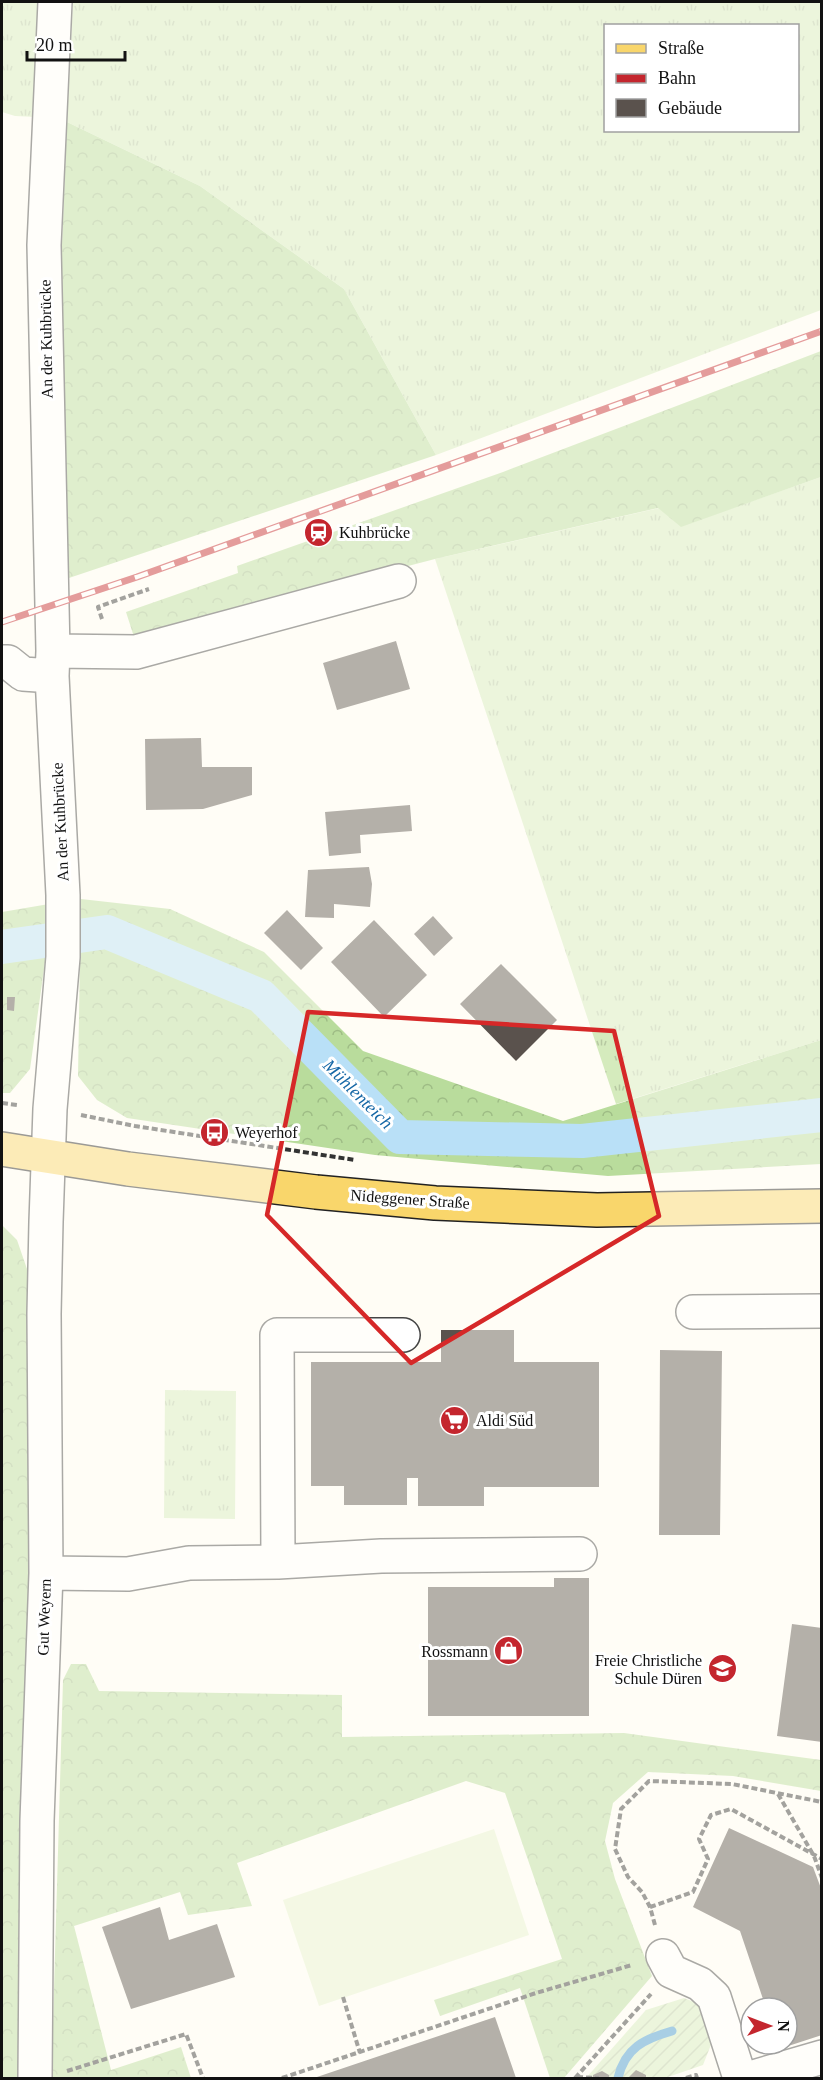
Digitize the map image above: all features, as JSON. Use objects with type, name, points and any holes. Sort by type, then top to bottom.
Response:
[{"type":"main road","name":"Nideggener Straße","points":[[2,1149],[128,1169],[316,1192],[435,1203],[597,1210],[822,1206]]},
{"type":"street","name":"An der Kuhbrücke","points":[[50,1109],[63,957],[61,660],[44,245],[54,2]]},
{"type":"street","points":[[2,662],[8,662],[23,674],[61,660],[136,652],[399,581]]},
{"type":"street","points":[[49,1156],[50,1109]]},
{"type":"street","name":"Gut Weyern","points":[[49,1156],[44,1314],[46,1573],[37,1821],[50,2075]]},
{"type":"street","points":[[693,1312],[822,1311]]},
{"type":"street","points":[[278,1562],[277,1335],[404,1335]]},
{"type":"street","points":[[46,1573],[128,1574],[189,1563],[278,1562],[381,1556],[580,1554]]},
{"type":"street","points":[[667,1963],[700,1984],[714,1997],[740,2079]]},
{"type":"street","points":[[750,2079],[822,2057]]},
{"type":"path","points":[[61,660],[80,634],[104,627],[98,607],[149,589]]},
{"type":"path","points":[[2,1103],[357,1160]]},
{"type":"path","points":[[667,1963],[650,1907],[642,1892],[628,1877],[615,1849],[621,1809],[649,1781],[732,1784],[822,1802]]},
{"type":"path","points":[[778,1794],[814,1856],[822,1878]]},
{"type":"path","points":[[650,1907],[693,1892],[708,1859],[699,1839],[711,1815],[731,1809],[822,1859]]},
{"type":"path","points":[[282,2079],[536,1993],[667,1963]]},
{"type":"path","points":[[576,2078],[667,1963]]},
{"type":"path","points":[[343,1997],[360,2053]]},
{"type":"path","points":[[50,2075],[186,2034],[203,2079]]},
{"type":"path","points":[[686,2079],[696,2075],[697,2079]]},
{"type":"path","points":[[576,2078],[599,2079]]},
{"type":"highlighted area","points":[[308,1012],[614,1031],[659,1216],[411,1363],[267,1215]]},
{"type":"green space","points":[[2,2],[39,2],[36,117],[15,116],[2,112]]},
{"type":"green space","points":[[73,2],[821,2],[821,310],[436,455],[344,289],[200,186],[67,122]]},
{"type":"green space","points":[[67,122],[200,186],[344,289],[436,455],[63,580],[62,245]]},
{"type":"green space","points":[[821,351],[821,477],[681,527],[658,508],[435,559],[134,637],[126,612],[238,573],[237,566],[503,472]]},
{"type":"green space","points":[[821,477],[821,1040],[616,1104],[435,559],[659,508],[681,526]]},
{"type":"green space","points":[[81,899],[170,909],[264,952],[363,1051],[563,1121],[821,1040],[821,1164],[608,1176],[375,1155],[127,1118],[97,1100],[78,1076]]},
{"type":"green space","points":[[49,904],[46,955],[30,1069],[10,1093],[2,1093],[2,912]]},
{"type":"green space","points":[[2,1225],[17,1240],[36,1295],[23,1823],[23,2078],[2,2078]]},
{"type":"green space","points":[[165,1390],[236,1391],[235,1519],[164,1518]]},
{"type":"green space","points":[[71,1664],[86,1664],[99,1691],[342,1695],[342,1737],[624,1733],[821,1760],[821,1791],[733,1776],[648,1772],[613,1803],[605,1841],[615,1879],[652,1976],[564,2078],[550,2078],[520,1988],[440,2016],[434,2000],[562,1959],[505,1793],[466,1781],[237,1863],[252,1906],[188,1915],[180,1892],[74,1926],[111,2070],[181,2047],[191,2078],[53,2078],[63,1680]]},
{"type":"green space","points":[[494,1829],[529,1935],[319,2006],[283,1900]]},
{"type":"green space","points":[[684,1998],[704,2006],[714,2037],[703,2065],[665,2078],[586,2078],[646,2010]]},
{"type":"building","points":[[396,641],[410,689],[337,710],[323,663]]},
{"type":"building","points":[[201,738],[202,767],[252,767],[252,795],[203,809],[146,810],[145,739]]},
{"type":"building","points":[[410,805],[412,831],[360,835],[361,853],[329,856],[325,812]]},
{"type":"building","points":[[369,867],[372,884],[370,907],[334,904],[334,918],[305,917],[308,870]]},
{"type":"building","points":[[287,910],[323,948],[301,970],[264,933]]},
{"type":"building","points":[[433,916],[453,938],[434,956],[414,934]]},
{"type":"building","points":[[374,920],[427,975],[384,1017],[331,962]]},
{"type":"building","points":[[501,964],[557,1020],[516,1061],[460,1004]]},
{"type":"building","points":[[7,997],[15,997],[14,1011],[7,1010]]},
{"type":"building","name":"Aldi Süd","points":[[441,1330],[514,1330],[514,1362],[599,1362],[599,1487],[484,1487],[484,1506],[418,1506],[418,1478],[407,1478],[407,1505],[344,1505],[344,1486],[311,1486],[311,1362],[441,1362]]},
{"type":"building","points":[[660,1350],[722,1351],[720,1535],[659,1535]]},
{"type":"building","name":"Rossmann","points":[[554,1578],[589,1578],[589,1716],[428,1716],[428,1587],[554,1587]]},
{"type":"building","points":[[792,1624],[822,1628],[822,1742],[777,1736]]},
{"type":"building","points":[[729,1828],[813,1867],[822,1891],[822,2035],[799,2042],[799,1996],[762,1996],[740,1931],[693,1907]]},
{"type":"building","points":[[160,1907],[169,1940],[217,1924],[235,1977],[131,2009],[102,1927]]},
{"type":"building","points":[[495,2017],[516,2078],[314,2078]]},
{"type":"building","points":[[636,2070],[646,2075],[646,2078],[628,2078]]},
{"type":"building","points":[[602,2071],[609,2075],[609,2078],[593,2078],[593,2075]]},
{"type":"waterway","name":"Mühlenteich","points":[[2,947],[107,932],[261,996],[400,1137],[582,1141],[822,1115]]},
{"type":"waterway","points":[[618,2078],[625,2059],[637,2046],[644,2041],[672,2031]]},
{"type":"railway","points":[[2,622],[137,577],[822,331]]},
{"type":"place","name":"Kuhbrücke","points":[[318,532]]},
{"type":"place","name":"Weyerhof","points":[[214,1132]]},
{"type":"place","name":"Aldi Süd","points":[[455,1420]]},
{"type":"place","name":"Rossmann","points":[[509,1651]]},
{"type":"place","name":"Freie Christliche Schule Düren","points":[[723,1669]]}]
